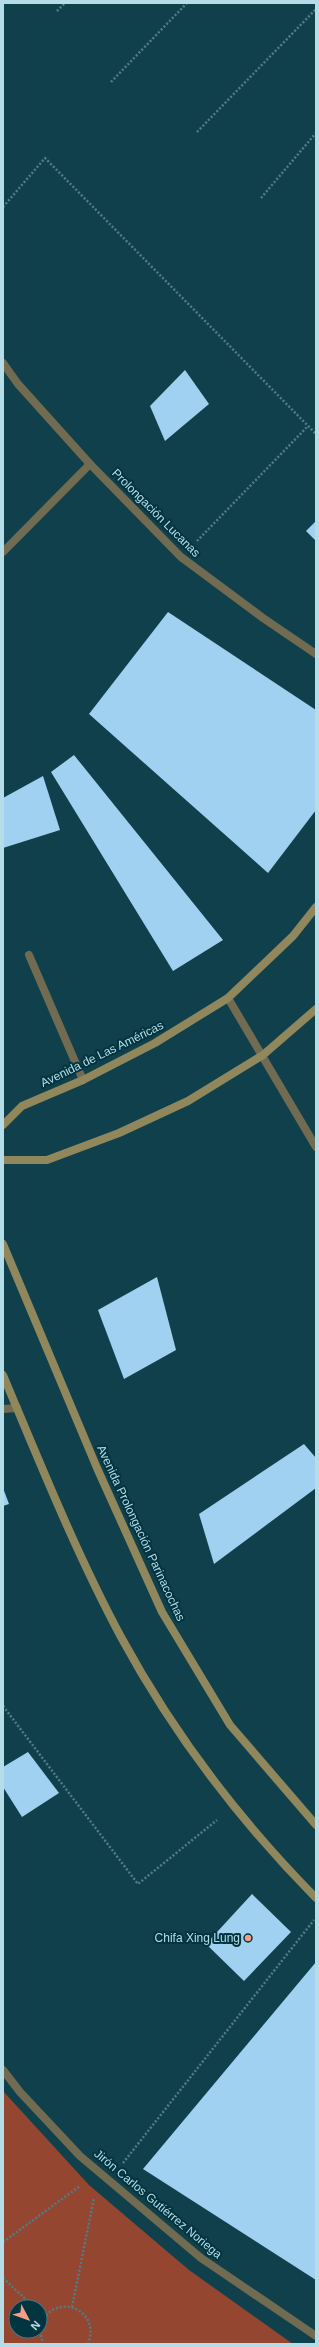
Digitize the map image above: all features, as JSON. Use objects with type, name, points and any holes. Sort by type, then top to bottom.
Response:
[{"type":"main road","name":"Avenida de Las Américas","points":[[3,1125],[22,1106],[83,1080],[156,1043],[228,998],[293,936],[316,906]]},
{"type":"main road","points":[[3,1160],[46,1160],[119,1133],[188,1101],[263,1056],[316,1009]]},
{"type":"main road","name":"Avenida Prolongación Parinacochas","points":[[3,1244],[97,1468],[162,1612],[230,1725],[316,1825]]},
{"type":"main road","points":[[3,1375],[62,1516],[121,1637],[186,1744],[280,1862],[316,1898]]},
{"type":"street","name":"Prolongación Lucanas","points":[[3,363],[18,384],[90,464],[181,557],[263,618],[316,654]]},
{"type":"street","points":[[3,552],[90,464]]},
{"type":"street","points":[[29,955],[83,1080]]},
{"type":"street","points":[[228,998],[316,1147]]},
{"type":"street","points":[[3,1409],[17,1408]]},
{"type":"street","name":"Jirón Carlos Gutiérrez Noriega","points":[[3,2070],[20,2092],[80,2156],[201,2258],[316,2336]]},
{"type":"path","points":[[57,11],[65,3]]},
{"type":"path","points":[[111,82],[187,3]]},
{"type":"path","points":[[197,132],[316,9]]},
{"type":"path","points":[[261,198],[316,133]]},
{"type":"path","points":[[3,207],[45,158],[316,434]]},
{"type":"path","points":[[181,557],[308,426]]},
{"type":"path","points":[[3,1706],[138,1884],[235,1806]]},
{"type":"path","points":[[109,2180],[316,1918]]},
{"type":"path","points":[[3,2242],[100,2172]]},
{"type":"path","points":[[72,2307],[100,2172]]},
{"type":"path","points":[[3,2278],[25,2299]]},
{"type":"path","points":[[48,2315],[59,2307],[72,2307],[83,2314],[89,2321],[91,2329],[88,2344]]},
{"type":"shaded area","points":[[3,2091],[89,2185],[189,2270],[293,2344],[3,2344]]},
{"type":"building","points":[[185,370],[209,404],[165,441],[150,406]]},
{"type":"building","points":[[316,521],[316,541],[306,531]]},
{"type":"building","points":[[168,612],[316,710],[316,810],[268,873],[89,714]]},
{"type":"building","points":[[74,755],[223,940],[173,971],[51,772]]},
{"type":"building","points":[[43,776],[60,830],[3,848],[3,798]]},
{"type":"building","points":[[157,1277],[176,1350],[124,1379],[98,1310]]},
{"type":"building","points":[[304,1444],[316,1458],[316,1488],[214,1564],[199,1514]]},
{"type":"building","points":[[3,1488],[9,1504],[3,1506]]},
{"type":"building","points":[[28,1752],[59,1793],[22,1817],[3,1787],[3,1767]]},
{"type":"building","name":"Chifa Xing Lung","points":[[252,1894],[291,1932],[244,1981],[206,1944]]},
{"type":"building","points":[[316,1962],[316,2280],[143,2169]]},
{"type":"place","name":"Chifa Xing Lung","points":[[248,1938]]}]
